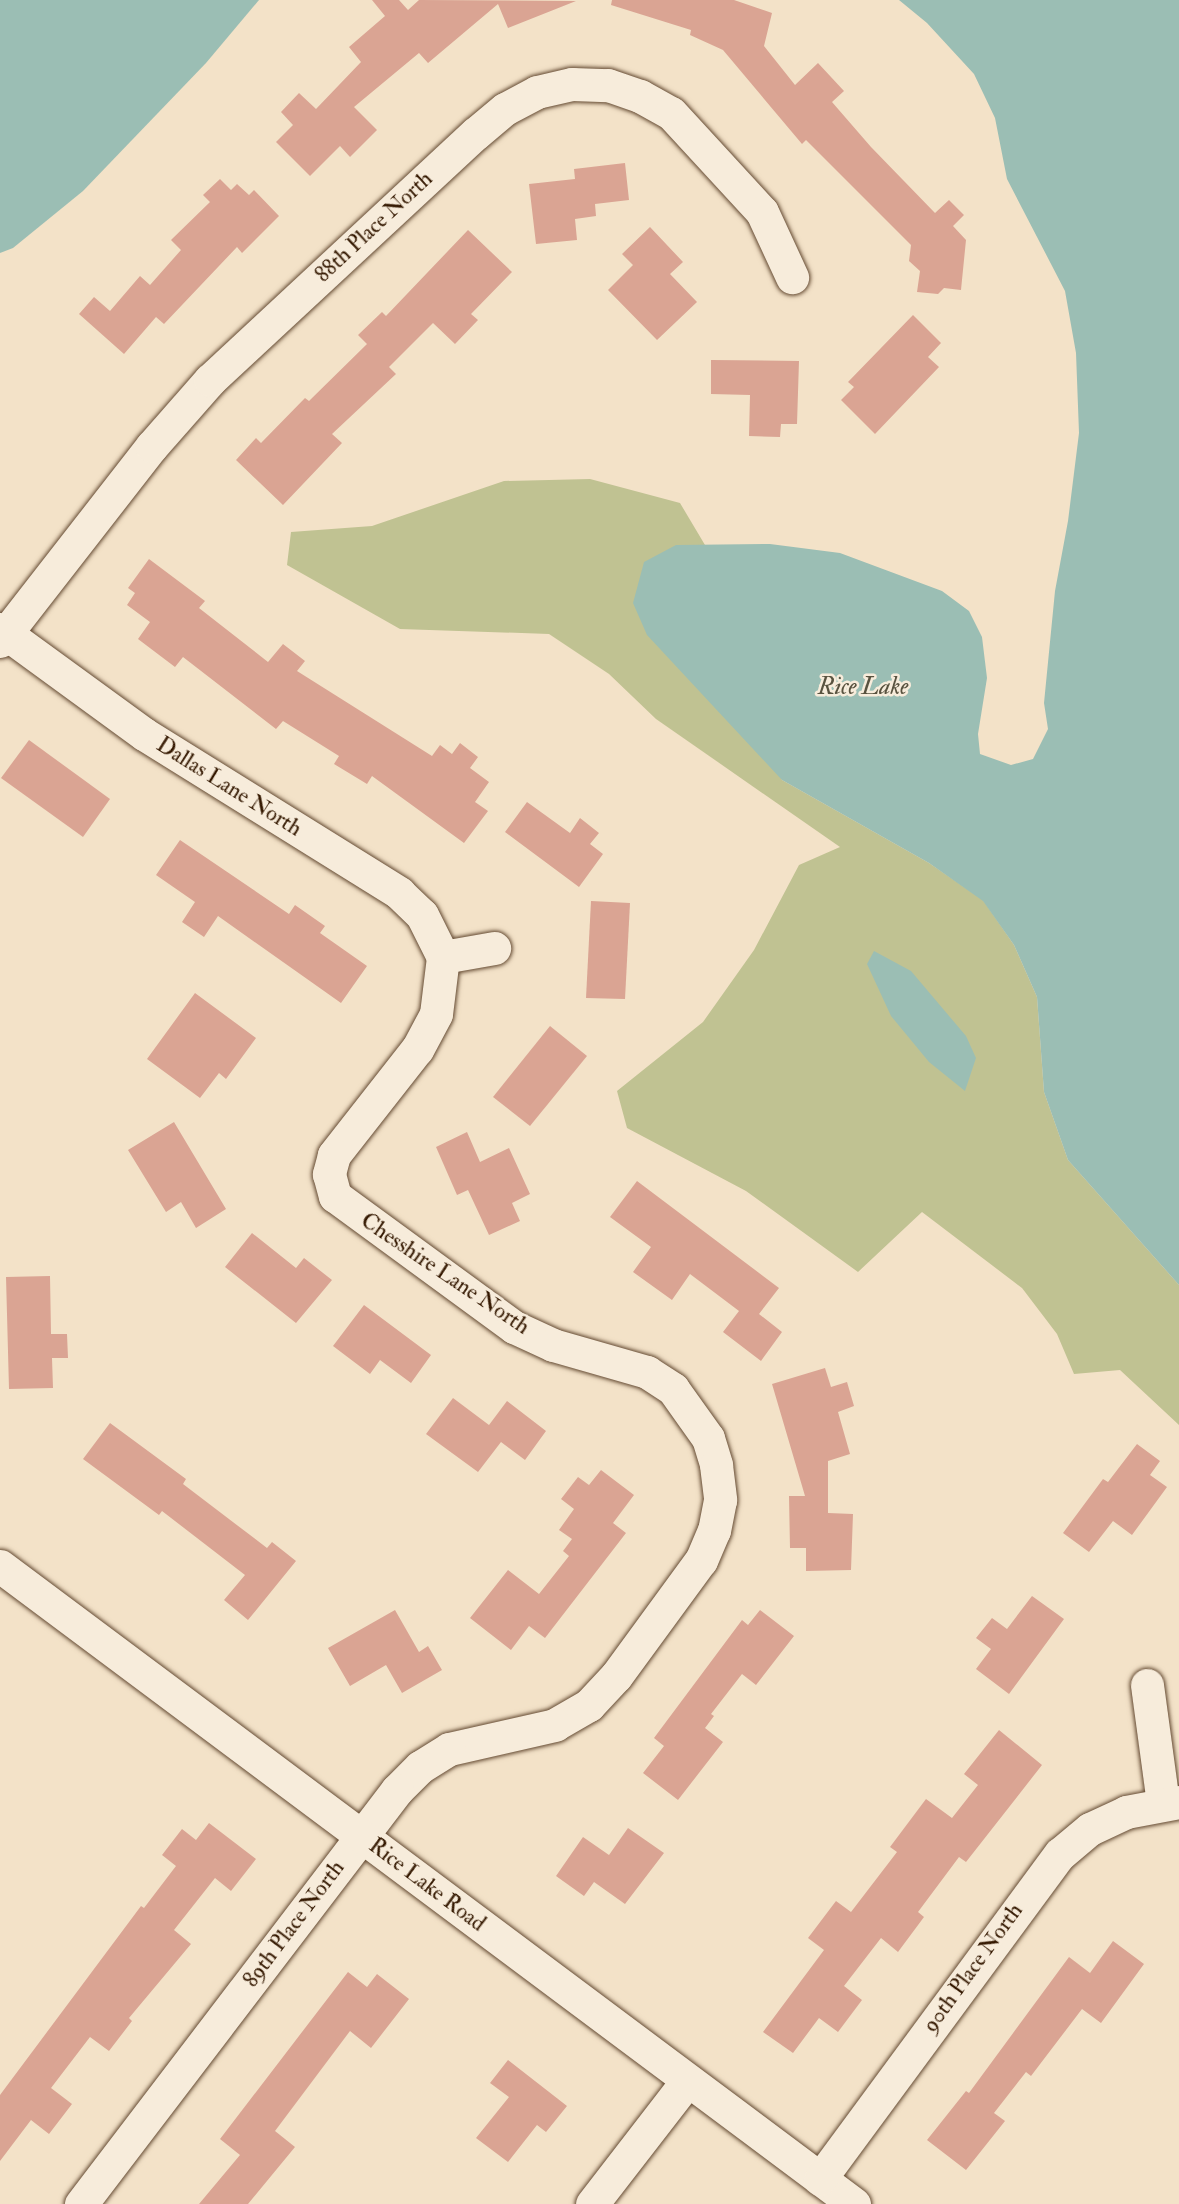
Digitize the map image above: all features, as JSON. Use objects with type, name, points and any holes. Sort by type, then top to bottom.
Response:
[{"type":"street","name":"88th Place North","points":[[2,635],[152,446],[210,380],[475,134],[505,109],[537,92],[572,84],[608,86],[640,96],[671,113],[762,212],[792,277]]},
{"type":"street","name":"Dallas Lane North","points":[[2,635],[144,734],[399,893],[422,915],[443,957]]},
{"type":"street","points":[[443,957],[494,948]]},
{"type":"street","name":"Chesshire Lane North","points":[[443,957],[436,1014],[428,1032],[333,1155],[329,1174],[335,1196],[355,1213],[514,1327],[553,1345],[647,1372],[673,1389],[708,1438],[716,1465],[720,1500],[714,1530],[701,1560]]},
{"type":"street","name":"89th Place North","points":[[81,2204],[361,1836],[420,1767],[449,1749],[555,1725],[589,1705],[616,1676],[701,1560]]},
{"type":"street","name":"Rice Lake Road","points":[[0,1566],[854,2204]]},
{"type":"street","points":[[1147,1685],[1171,1802]]},
{"type":"street","name":"90th Place North","points":[[820,2179],[1060,1854],[1090,1830],[1126,1812],[1171,1802]]},
{"type":"street","points":[[592,2204],[687,2081]]},
{"type":"green space","points":[[590,479],[680,503],[705,545],[676,545],[782,780],[929,863],[983,900],[1014,945],[1037,997],[1044,1092],[1068,1160],[1179,1285],[1179,1425],[1120,1370],[1074,1374],[1057,1334],[1022,1288],[922,1212],[858,1272],[746,1191],[627,1128],[617,1091],[703,1022],[754,950],[799,865],[840,847],[656,719],[609,674],[549,634],[400,629],[287,565],[291,532],[372,526],[504,481]]},
{"type":"water","points":[[0,0],[259,0],[206,63],[83,191],[13,248],[0,253]]},
{"type":"water","name":"Rice Lake","points":[[899,0],[1179,0],[1179,1285],[1068,1160],[1044,1092],[1037,997],[1014,945],[983,901],[929,863],[782,780],[647,635],[633,603],[644,562],[676,545],[770,544],[840,553],[942,591],[969,611],[982,637],[987,678],[978,734],[980,754],[1011,765],[1033,759],[1048,729],[1044,703],[1055,591],[1068,521],[1079,433],[1076,353],[1065,291],[1007,179],[995,118],[974,74],[927,23]]},
{"type":"water","points":[[874,951],[911,971],[966,1036],[976,1058],[965,1091],[929,1062],[891,1016],[867,964]]},
{"type":"building","points":[[372,0],[399,0],[408,10],[419,0],[576,1],[508,28],[498,4],[428,63],[419,53],[354,107],[377,130],[350,157],[340,146],[310,176],[276,142],[293,125],[281,112],[299,93],[316,109],[361,62],[349,47],[385,16]]},
{"type":"building","points":[[612,0],[734,0],[772,13],[764,46],[795,85],[818,63],[844,91],[832,102],[871,147],[935,213],[949,200],[964,215],[953,226],[966,240],[961,290],[944,288],[938,294],[917,292],[920,271],[909,261],[911,245],[806,140],[802,144],[723,50],[690,35],[691,30],[611,5]]},
{"type":"building","points":[[625,163],[629,200],[595,204],[596,216],[575,219],[577,240],[536,244],[529,184],[575,179],[574,169]]},
{"type":"building","points":[[220,179],[231,190],[237,184],[249,195],[254,190],[279,216],[242,253],[237,247],[164,324],[156,317],[124,354],[79,314],[94,297],[110,311],[140,276],[150,285],[181,250],[171,240],[210,202],[203,195]]},
{"type":"building","points":[[650,227],[683,262],[670,274],[697,302],[657,340],[608,290],[633,265],[622,254]]},
{"type":"building","points":[[468,230],[512,272],[471,314],[478,320],[455,344],[433,323],[389,367],[396,374],[332,434],[342,443],[283,505],[236,460],[256,438],[261,443],[305,398],[309,401],[367,344],[358,335],[382,312],[386,316]]},
{"type":"building","points":[[913,315],[941,343],[928,357],[939,367],[875,434],[841,400],[854,387],[848,382]]},
{"type":"building","points":[[711,360],[799,361],[797,424],[781,424],[780,437],[749,436],[750,395],[711,394]]},
{"type":"building","points":[[149,559],[205,601],[199,608],[268,662],[283,644],[305,661],[297,671],[432,756],[440,745],[452,754],[460,743],[478,757],[470,768],[489,782],[475,802],[488,811],[464,843],[372,776],[367,784],[334,764],[339,756],[283,721],[276,729],[183,657],[175,667],[138,639],[150,622],[127,605],[135,593],[128,588]]},
{"type":"building","points":[[29,740],[110,799],[83,837],[1,778]]},
{"type":"building","points":[[527,802],[570,833],[580,818],[599,833],[590,844],[603,854],[579,887],[505,832]]},
{"type":"building","points":[[180,840],[289,914],[295,905],[325,926],[320,933],[367,966],[341,1003],[218,916],[204,937],[182,922],[195,902],[156,875]]},
{"type":"building","points":[[591,901],[630,903],[625,999],[586,998]]},
{"type":"building","points":[[195,993],[256,1038],[226,1079],[219,1073],[200,1098],[147,1059]]},
{"type":"building","points":[[550,1026],[587,1056],[530,1126],[493,1097]]},
{"type":"building","points":[[174,1122],[226,1209],[196,1228],[181,1202],[166,1212],[128,1150]]},
{"type":"building","points":[[467,1132],[480,1162],[509,1148],[530,1194],[512,1203],[520,1221],[489,1235],[468,1190],[457,1195],[436,1147]]},
{"type":"building","points":[[637,1181],[779,1288],[759,1314],[782,1332],[761,1361],[723,1332],[739,1311],[690,1274],[672,1300],[633,1272],[651,1247],[610,1217]]},
{"type":"building","points":[[252,1233],[296,1268],[304,1258],[332,1280],[296,1323],[225,1267]]},
{"type":"building","points":[[50,1276],[51,1334],[67,1334],[68,1358],[52,1358],[53,1388],[9,1389],[6,1277]]},
{"type":"building","points":[[364,1305],[431,1355],[411,1383],[380,1360],[370,1374],[333,1346]]},
{"type":"building","points":[[825,1368],[831,1387],[847,1382],[854,1406],[838,1412],[850,1454],[828,1461],[828,1513],[853,1514],[851,1570],[806,1571],[806,1548],[790,1548],[789,1496],[805,1496],[772,1384]]},
{"type":"building","points":[[453,1398],[489,1425],[507,1401],[546,1431],[525,1460],[501,1442],[478,1472],[426,1434]]},
{"type":"building","points":[[110,1423],[186,1479],[183,1484],[267,1548],[272,1542],[296,1561],[248,1620],[224,1600],[245,1575],[162,1511],[159,1515],[83,1459]]},
{"type":"building","points":[[1137,1444],[1160,1461],[1150,1475],[1167,1487],[1132,1535],[1113,1521],[1089,1552],[1063,1533],[1103,1479],[1108,1482]]},
{"type":"building","points":[[601,1470],[634,1495],[613,1523],[626,1533],[545,1638],[529,1626],[511,1650],[470,1618],[508,1570],[539,1594],[569,1556],[563,1551],[572,1539],[559,1530],[574,1509],[561,1499],[578,1477],[589,1485]]},
{"type":"building","points":[[1032,1596],[1064,1619],[1009,1694],[976,1669],[991,1649],[976,1638],[992,1618],[1007,1629]]},
{"type":"building","points":[[395,1610],[419,1652],[428,1646],[442,1670],[402,1693],[386,1665],[350,1686],[328,1648]]},
{"type":"building","points":[[760,1610],[794,1636],[756,1685],[742,1674],[711,1714],[714,1716],[705,1728],[723,1742],[678,1800],[643,1773],[664,1746],[654,1738],[742,1620],[748,1625]]},
{"type":"building","points":[[999,1730],[1042,1765],[966,1862],[959,1857],[918,1912],[924,1917],[898,1952],[881,1938],[844,1986],[862,2000],[838,2032],[819,2018],[793,2053],[763,2032],[824,1950],[808,1938],[836,1901],[851,1912],[897,1852],[890,1847],[926,1799],[952,1818],[978,1785],[964,1774]]},
{"type":"building","points":[[209,1823],[256,1859],[231,1891],[215,1878],[174,1930],[191,1944],[129,2018],[132,2021],[109,2051],[90,2037],[51,2088],[72,2104],[49,2134],[31,2120],[0,2161],[0,2095],[141,1906],[144,1908],[176,1866],[162,1855],[182,1829],[196,1840]]},
{"type":"building","points":[[628,1828],[664,1853],[625,1904],[594,1882],[584,1896],[556,1876],[583,1837],[609,1855]]},
{"type":"building","points":[[1113,1941],[1144,1964],[1101,2023],[1082,2009],[1031,2076],[1026,2072],[994,2113],[1005,2121],[966,2170],[927,2140],[966,2091],[969,2093],[1069,1957],[1090,1973]]},
{"type":"building","points":[[348,1972],[367,1987],[377,1974],[409,1999],[371,2048],[350,2031],[275,2131],[295,2147],[248,2204],[199,2204],[240,2155],[220,2139]]},
{"type":"building","points":[[508,2060],[567,2106],[546,2132],[537,2125],[508,2162],[476,2138],[509,2097],[490,2083]]}]
